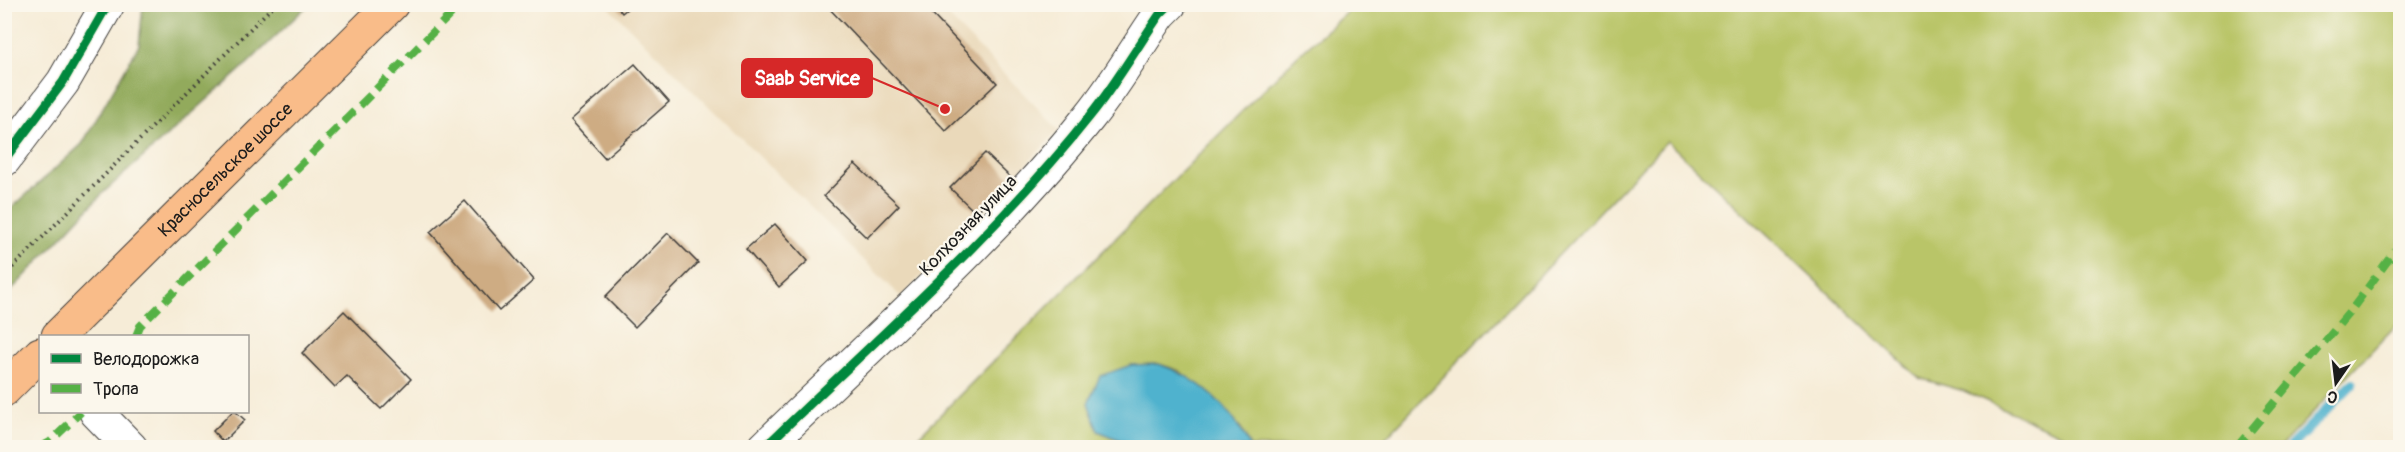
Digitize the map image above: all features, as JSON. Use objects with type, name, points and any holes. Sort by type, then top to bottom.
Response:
[{"type":"highway","name":"Красносельское шоссе","points":[[59,335],[392,4]]},
{"type":"highway","points":[[4,390],[39,355]]},
{"type":"street","points":[[4,160],[63,82],[108,4]]},
{"type":"street","name":"Колхозная улица","points":[[764,447],[972,247],[1030,185],[1091,115],[1160,14],[1170,4]]},
{"type":"street","points":[[98,413],[131,447]]},
{"type":"path","points":[[4,276],[275,4]]},
{"type":"shaded area","points":[[607,5],[937,5],[1059,130],[901,297]]},
{"type":"green space","points":[[143,5],[308,5],[246,65],[104,192],[5,297],[5,214],[82,144],[139,45]]},
{"type":"green space","points":[[1355,5],[2400,5],[2400,321],[2280,447],[2089,447],[1964,391],[1919,378],[1667,141],[1377,447],[1250,447],[1241,428],[1180,371],[1159,364],[1131,365],[1098,431],[1125,442],[1130,447],[907,448],[1298,55]]},
{"type":"water","points":[[1159,364],[1188,377],[1213,396],[1234,420],[1250,447],[1130,447],[1125,442],[1098,431],[1088,403],[1100,376],[1131,365]]},
{"type":"building","points":[[615,4],[633,4],[622,13]]},
{"type":"building","points":[[825,4],[922,4],[997,83],[946,131]]},
{"type":"building","points":[[635,64],[669,102],[605,158],[571,120]]},
{"type":"building","points":[[985,153],[1010,177],[976,213],[950,188]]},
{"type":"building","points":[[855,164],[899,205],[867,238],[824,196]]},
{"type":"building","points":[[465,201],[534,280],[499,311],[430,232]]},
{"type":"building","points":[[775,224],[808,261],[779,287],[746,249]]},
{"type":"building","points":[[668,233],[698,263],[635,327],[605,297]]},
{"type":"building","points":[[344,311],[411,379],[381,409],[347,376],[335,387],[302,353]]},
{"type":"building","points":[[231,413],[237,413],[245,420],[223,442],[213,431]]},
{"type":"waterway","points":[[2289,448],[2352,384]]},
{"type":"marked path","points":[[136,335],[140,326],[461,4]]},
{"type":"marked path","points":[[2236,448],[2352,309],[2400,244]]},
{"type":"marked path","points":[[39,448],[50,442],[80,413]]},
{"type":"cycle path","points":[[4,160],[63,82],[108,4]]},
{"type":"cycle path","points":[[764,448],[933,287],[1014,204],[1100,104],[1160,14],[1170,4]]},
{"type":"place","name":"Saab Service","points":[[945,109]]}]
